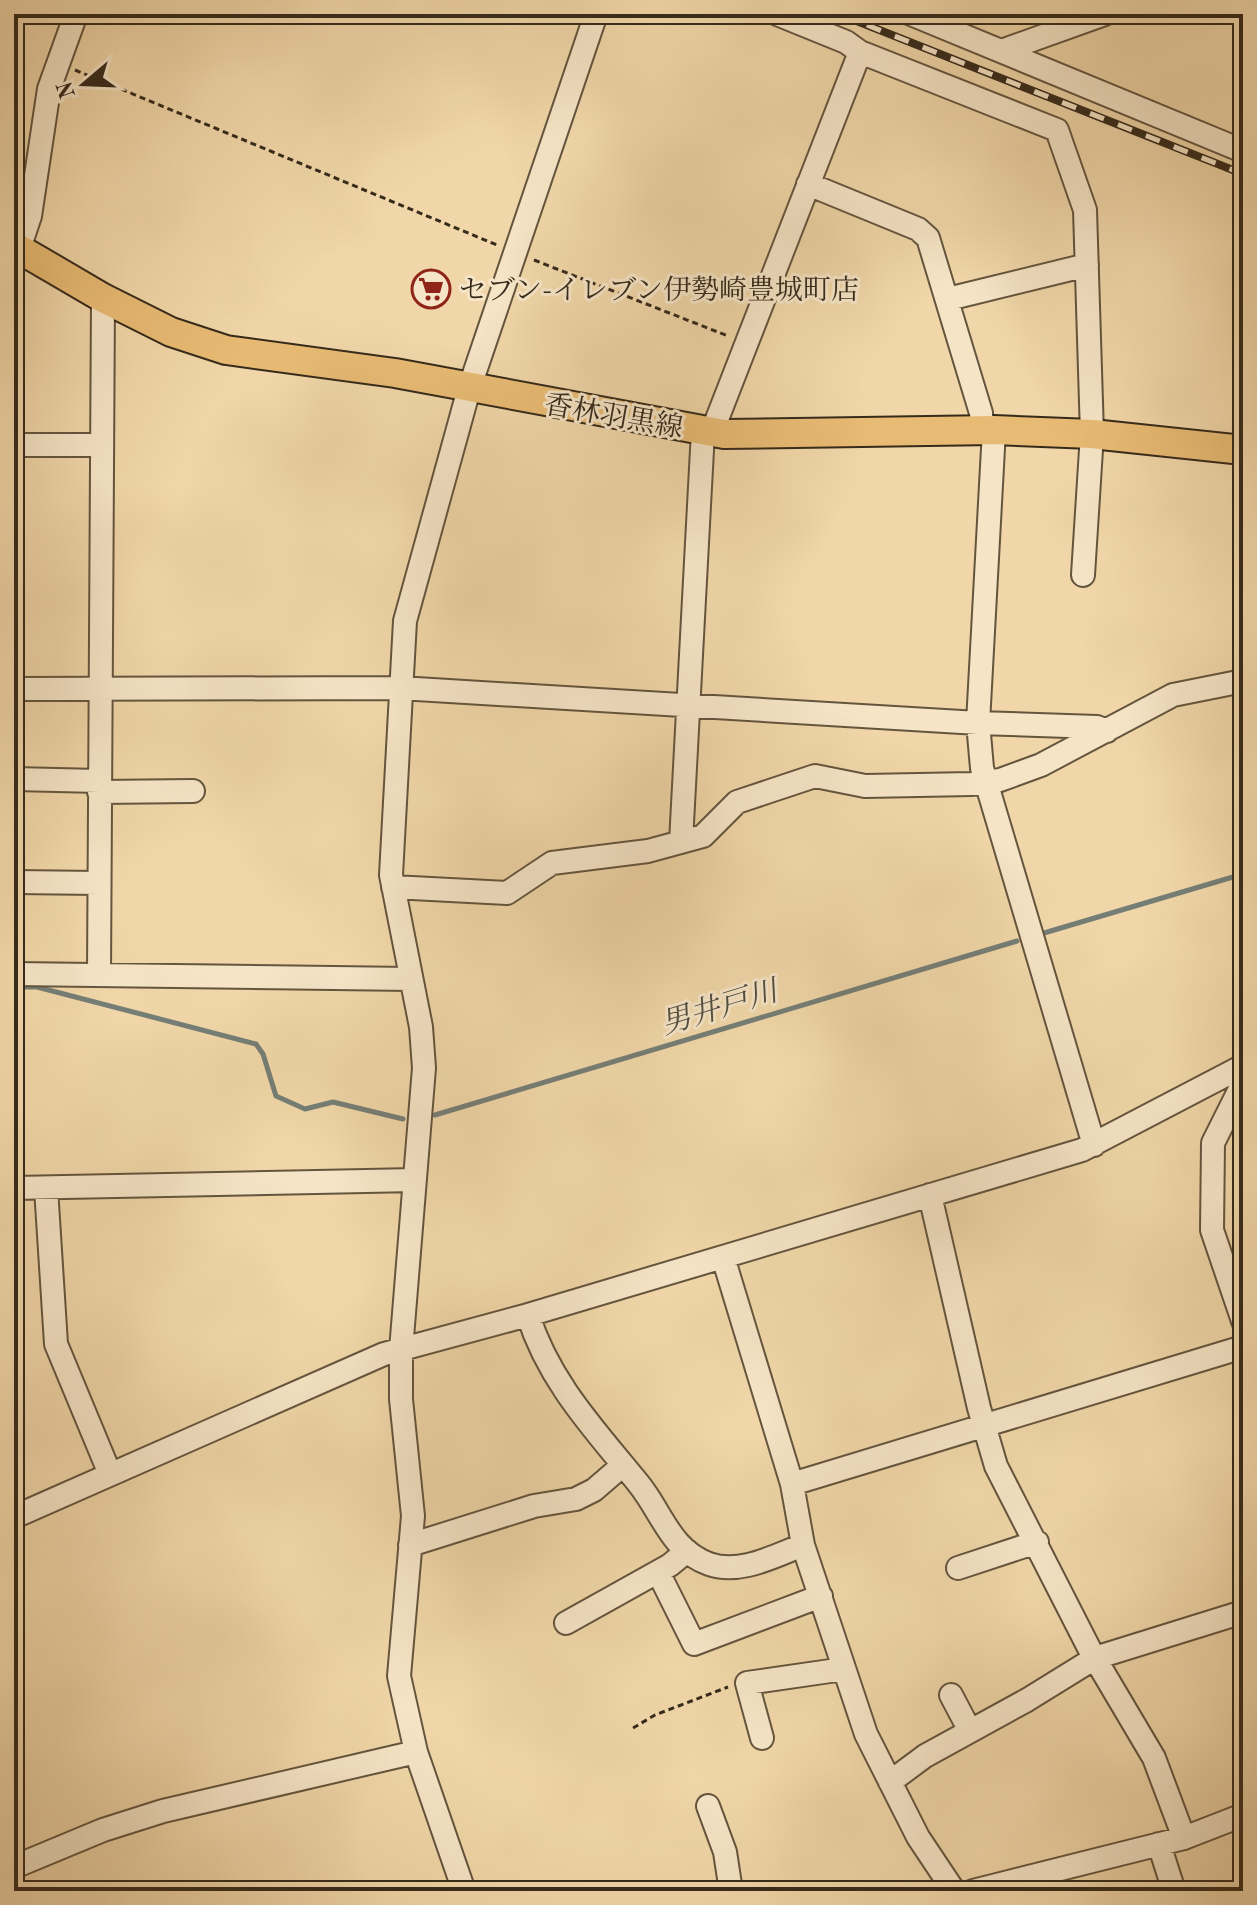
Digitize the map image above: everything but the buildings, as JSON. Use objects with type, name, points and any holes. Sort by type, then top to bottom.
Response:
[{"type":"main road","name":"香林羽黒線","points":[[17,247],[103,298],[171,332],[226,350],[395,373],[708,431],[1092,434],[1243,450]]},
{"type":"street","points":[[17,247],[30,216],[49,89],[76,14]]},
{"type":"street","points":[[464,1891],[416,1752],[399,1676],[413,1496],[401,1399],[401,1350],[424,1057],[391,863],[400,688],[410,600],[469,389],[596,14]]},
{"type":"street","points":[[777,14],[846,42],[860,52],[1057,130],[1085,210],[1092,434],[1083,575]]},
{"type":"street","points":[[1004,50],[1105,14]]},
{"type":"street","points":[[921,16],[1243,151]]},
{"type":"street","points":[[681,842],[708,431],[860,52]]},
{"type":"street","points":[[808,184],[918,229],[928,238],[988,431],[978,723],[985,782],[1094,1145]]},
{"type":"street","points":[[948,299],[1087,265]]},
{"type":"street","points":[[99,975],[99,445],[103,298]]},
{"type":"street","points":[[14,445],[99,445]]},
{"type":"street","points":[[393,887],[507,893],[552,863],[648,851],[703,836],[737,802],[815,776],[865,786],[985,782],[1041,765],[1173,695],[1243,681]]},
{"type":"street","points":[[14,689],[400,688],[978,723],[1097,727],[1107,731]]},
{"type":"street","points":[[14,779],[193,791]]},
{"type":"street","points":[[14,882],[99,883]]},
{"type":"street","points":[[14,974],[411,979]]},
{"type":"street","points":[[14,1517],[401,1350],[528,1315],[1094,1145],[1243,1066]]},
{"type":"street","points":[[1243,1083],[1213,1143],[1212,1230],[1243,1321]]},
{"type":"street","points":[[14,1188],[415,1180]]},
{"type":"street","points":[[46,1188],[56,1344],[110,1474]]},
{"type":"street","points":[[930,1195],[983,1424],[996,1466],[1095,1658],[1154,1758],[1184,1838]]},
{"type":"street","points":[[723,1257],[792,1484],[803,1545],[866,1734],[918,1837],[954,1891]]},
{"type":"street","points":[[528,1315],[565,1393],[641,1485],[665,1528],[687,1551],[709,1564],[727,1568],[743,1567],[803,1545]]},
{"type":"street","points":[[792,1484],[1243,1347]]},
{"type":"street","points":[[410,1545],[534,1506],[576,1499],[594,1490],[623,1465]]},
{"type":"street","points":[[958,1568],[1037,1542]]},
{"type":"street","points":[[566,1623],[658,1572],[687,1551]]},
{"type":"street","points":[[658,1572],[694,1644],[821,1596]]},
{"type":"street","points":[[890,1782],[925,1756],[1095,1658],[1243,1612]]},
{"type":"street","points":[[762,1738],[747,1683],[844,1669]]},
{"type":"street","points":[[951,1695],[970,1731]]},
{"type":"street","points":[[14,1867],[103,1830],[163,1811],[416,1752]]},
{"type":"street","points":[[708,1806],[725,1852],[731,1891]]},
{"type":"street","points":[[973,1891],[1184,1838],[1243,1815]]},
{"type":"street","points":[[1159,1844],[1174,1891]]},
{"type":"path","points":[[57,63],[516,253],[745,343]]},
{"type":"path","points":[[633,1728],[680,1705],[738,1683],[747,1683]]},
{"type":"waterway","name":"男井戸川","points":[[1044,933],[1243,874]]},
{"type":"waterway","name":"男井戸川","points":[[435,1115],[1017,941]]},
{"type":"waterway","name":"男井戸川","points":[[14,987],[37,987],[256,1044],[263,1054],[276,1096],[305,1109],[333,1102],[403,1119]]},
{"type":"railway","points":[[839,14],[1243,174]]},
{"type":"place","name":"セブン-イレブン伊勢崎豊城町店","points":[[431,289]]}]
